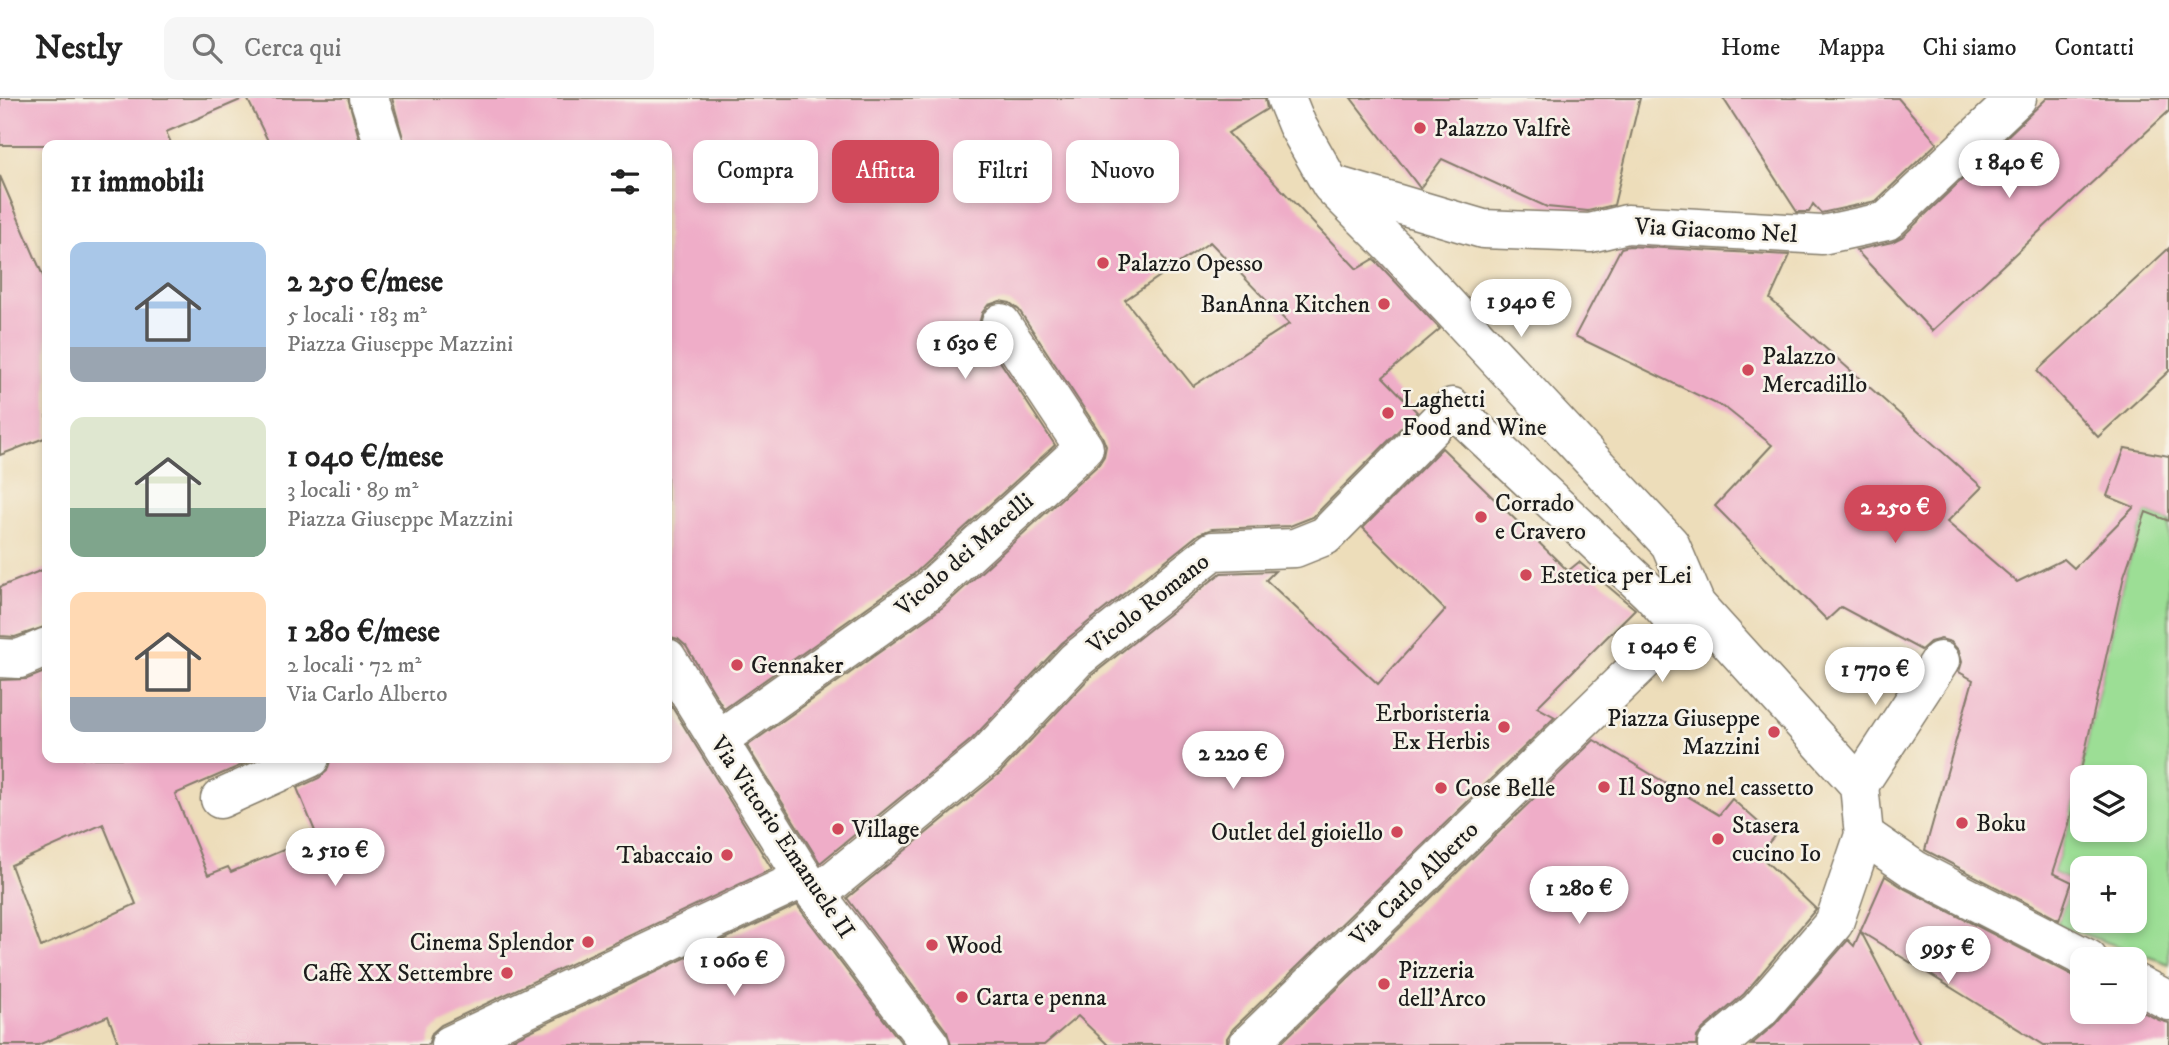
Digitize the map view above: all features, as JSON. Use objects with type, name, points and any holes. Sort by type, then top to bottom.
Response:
[{"type":"street","points":[[369,98],[382,140]]},
{"type":"street","points":[[1286,98],[1297,125],[1331,185],[1432,288],[1670,544],[1688,615],[1860,785]]},
{"type":"street","name":"Via Giacomo Nel","points":[[1331,185],[1483,229],[1590,233],[1627,224],[1822,235],[1887,221],[2017,98]]},
{"type":"street","name":"Vicolo dei Macelli","points":[[718,740],[928,590],[1084,448],[1001,323]]},
{"type":"street","name":"Vicolo Romano","points":[[450,1045],[810,887],[987,755],[1076,660],[1213,551],[1295,548],[1325,536],[1452,407],[1650,593],[1688,615]]},
{"type":"street","name":"Via Carlo Alberto","points":[[1248,1045],[1688,615]]},
{"type":"street","points":[[0,658],[19,659],[42,649]]},
{"type":"street","points":[[1717,1045],[1759,1010],[1834,923],[1864,835],[1860,785],[1940,662]]},
{"type":"street","name":"Via Vittorio Emanuele II","points":[[672,666],[810,887],[930,1045]]},
{"type":"street","points":[[220,799],[299,763]]},
{"type":"street","points":[[1864,835],[1915,870],[2070,950]]},
{"type":"street","points":[[2147,989],[2169,1001]]},
{"type":"green space","points":[[2146,512],[2169,521],[2169,964],[2147,956],[2147,947],[2120,947],[2080,933],[2147,933],[2147,856],[2070,856],[2070,881],[2053,873],[2070,819],[2070,842],[2147,842],[2147,765],[2082,765],[2124,576]]},
{"type":"green space","points":[[2070,888],[2070,930],[2057,925]]},
{"type":"building","points":[[0,98],[245,98],[166,132],[170,140],[42,140],[42,145],[0,145]]},
{"type":"building","points":[[247,98],[348,98],[360,140],[268,140]]},
{"type":"building","points":[[392,98],[1265,98],[1267,109],[1228,133],[1357,269],[1374,259],[1440,329],[1383,377],[1417,412],[1313,517],[1290,526],[1212,529],[1199,534],[1062,643],[972,739],[820,863],[747,746],[943,607],[1099,464],[1104,456],[1106,446],[1102,436],[1019,310],[1010,303],[1000,301],[988,305],[979,324],[982,334],[1055,445],[914,574],[724,709],[686,646],[672,637],[672,140],[404,140]],"holes":[[[1210,242],[1289,324],[1193,386],[1125,300]]]},
{"type":"building","points":[[1351,98],[1640,98],[1614,205],[1588,211],[1547,207],[1442,159],[1420,188]]},
{"type":"building","points":[[1723,98],[1898,98],[1937,143],[1876,201],[1821,213],[1813,204],[1809,212],[1797,212]]},
{"type":"building","points":[[2047,98],[2169,98],[2169,111],[1932,331],[1856,250],[1902,237]]},
{"type":"building","points":[[0,176],[42,273],[42,439],[0,455]]},
{"type":"building","points":[[1629,246],[1790,255],[1770,299],[1982,487],[1947,522],[2017,582],[2064,559],[2074,568],[2134,507],[2107,496],[2125,448],[2169,456],[2169,521],[2146,512],[2124,576],[2082,765],[2070,765],[2070,819],[2053,873],[2070,881],[2059,920],[1925,850],[1973,680],[1959,672],[1962,662],[1959,651],[1951,642],[1941,639],[1930,642],[1921,650],[1841,607],[1827,620],[1715,506],[1772,445],[1727,409],[1575,336],[1621,248]]},
{"type":"building","points":[[2169,248],[2169,371],[2098,437],[2037,371]]},
{"type":"building","points":[[1442,448],[1568,571],[1579,562],[1635,609],[1537,707],[1555,717],[1233,1029],[1227,1038],[1227,1045],[1108,1045],[1078,1016],[1044,1045],[951,1045],[947,1032],[847,898],[1001,772],[1091,676],[1221,573],[1275,571],[1266,580],[1378,684],[1445,610],[1363,528]]},
{"type":"building","points":[[42,570],[42,628],[15,637],[0,636],[0,587]]},
{"type":"building","points":[[42,673],[42,763],[246,763],[175,794],[208,875],[228,867],[231,872],[317,836],[297,788],[319,778],[327,771],[329,763],[672,763],[672,707],[772,869],[441,1025],[432,1033],[428,1045],[119,1045],[108,1016],[38,1045],[0,1045],[0,680],[27,679]],"holes":[[[103,824],[136,904],[41,947],[11,865]]]},
{"type":"building","points":[[1594,740],[1719,815],[1732,799],[1774,836],[1759,855],[1816,909],[1744,994],[1703,1029],[1697,1037],[1696,1045],[1279,1045]]},
{"type":"building","points":[[1885,876],[1905,889],[2070,974],[2070,1024],[2147,1024],[2147,1014],[2169,1023],[2169,1045],[2044,1045],[1861,932],[1920,1045],[1751,1045],[1775,1024],[1848,940],[1854,946]]},
{"type":"building","points":[[797,905],[903,1045],[501,1045]]},
{"type":"place","name":"Palazzo Valfrè","points":[[1420,128]]},
{"type":"place","name":"Palazzo Opesso","points":[[1103,263]]},
{"type":"place","name":"BanAnna Kitchen","points":[[1384,304]]},
{"type":"place","name":"Palazzo Mercadillo","points":[[1748,370]]},
{"type":"place","name":"Laghetti Food and Wine","points":[[1388,413]]},
{"type":"place","name":"Corrado e Cravero","points":[[1481,517]]},
{"type":"place","name":"Estetica per Lei","points":[[1526,575]]},
{"type":"place","name":"Gennaker","points":[[737,665]]},
{"type":"place","name":"Erboristeria Ex Herbis","points":[[1504,727]]},
{"type":"place","name":"Piazza Giuseppe Mazzini","points":[[1774,732]]},
{"type":"place","name":"Il Sogno nel cassetto","points":[[1604,787]]},
{"type":"place","name":"Cose Belle","points":[[1441,788]]},
{"type":"place","name":"Boku","points":[[1962,823]]},
{"type":"place","name":"Village","points":[[838,829]]},
{"type":"place","name":"Outlet del gioiello","points":[[1397,832]]},
{"type":"place","name":"Stasera cucino Io","points":[[1718,839]]},
{"type":"place","name":"Tabaccaio","points":[[727,855]]},
{"type":"place","name":"Cinema Splendor","points":[[588,942]]},
{"type":"place","name":"Wood","points":[[932,945]]},
{"type":"place","name":"Caffè XX Settembre","points":[[507,973]]},
{"type":"place","name":"Pizzeria dell'Arco","points":[[1384,984]]},
{"type":"place","name":"Carta e penna","points":[[962,997]]}]
